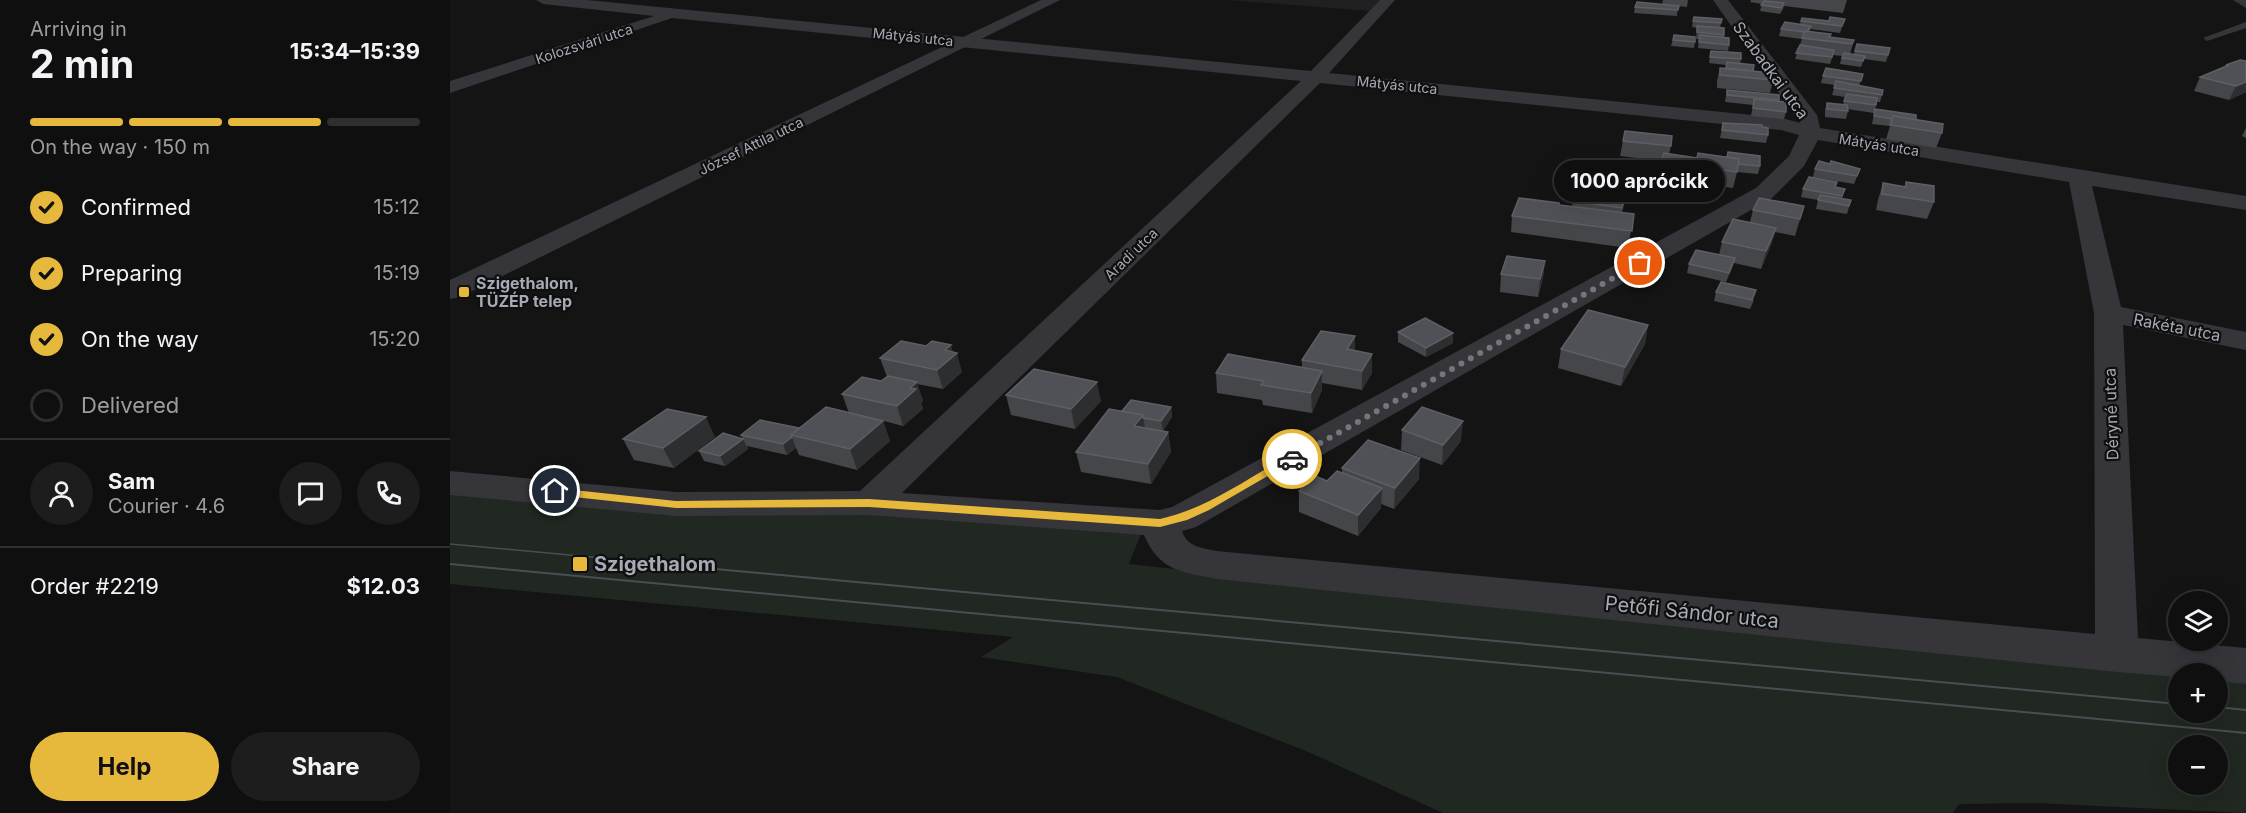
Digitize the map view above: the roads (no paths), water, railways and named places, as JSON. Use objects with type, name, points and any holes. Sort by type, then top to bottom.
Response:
[{"type":"street","name":"Mátyás utca","points":[[543,0],[1782,124],[1812,133],[2246,203]]},
{"type":"street","name":"Kolozsvári utca","points":[[450,87],[719,0]]},
{"type":"street","name":"József Attila utca","points":[[450,291],[1053,0]]},
{"type":"street","name":"Aradi utca","points":[[869,503],[1317,76],[1388,0]]},
{"type":"street","name":"Szabadkai utca","points":[[450,483],[676,504],[869,503],[1160,523],[1183,518],[1764,193],[1791,170],[1812,133],[1810,119],[1720,0]]},
{"type":"street","points":[[2240,0],[2246,4]]},
{"type":"street","name":"Déryné utca","points":[[2079,177],[2108,313],[2117,655]]},
{"type":"street","name":"Rakéta utca","points":[[2108,313],[2246,341]]},
{"type":"street","name":"Petőfi Sándor utca","points":[[1160,523],[1164,544],[1183,558],[1217,565],[2246,666]]},
{"type":"lane","points":[[2207,38],[2246,25]]},
{"type":"tram line","points":[[450,544],[634,561]]},
{"type":"tram line","points":[[618,560],[2168,703]]},
{"type":"tram line","points":[[450,564],[2246,733]]},
{"type":"tram line","points":[[2228,708],[2246,710]]},
{"type":"place","name":"1000 aprócikk","points":[[1640,263]]},
{"type":"place","name":"Szigethalom, TÜZÉP telep","points":[[464,292]]},
{"type":"place","name":"Szigethalom","points":[[580,564]]}]
